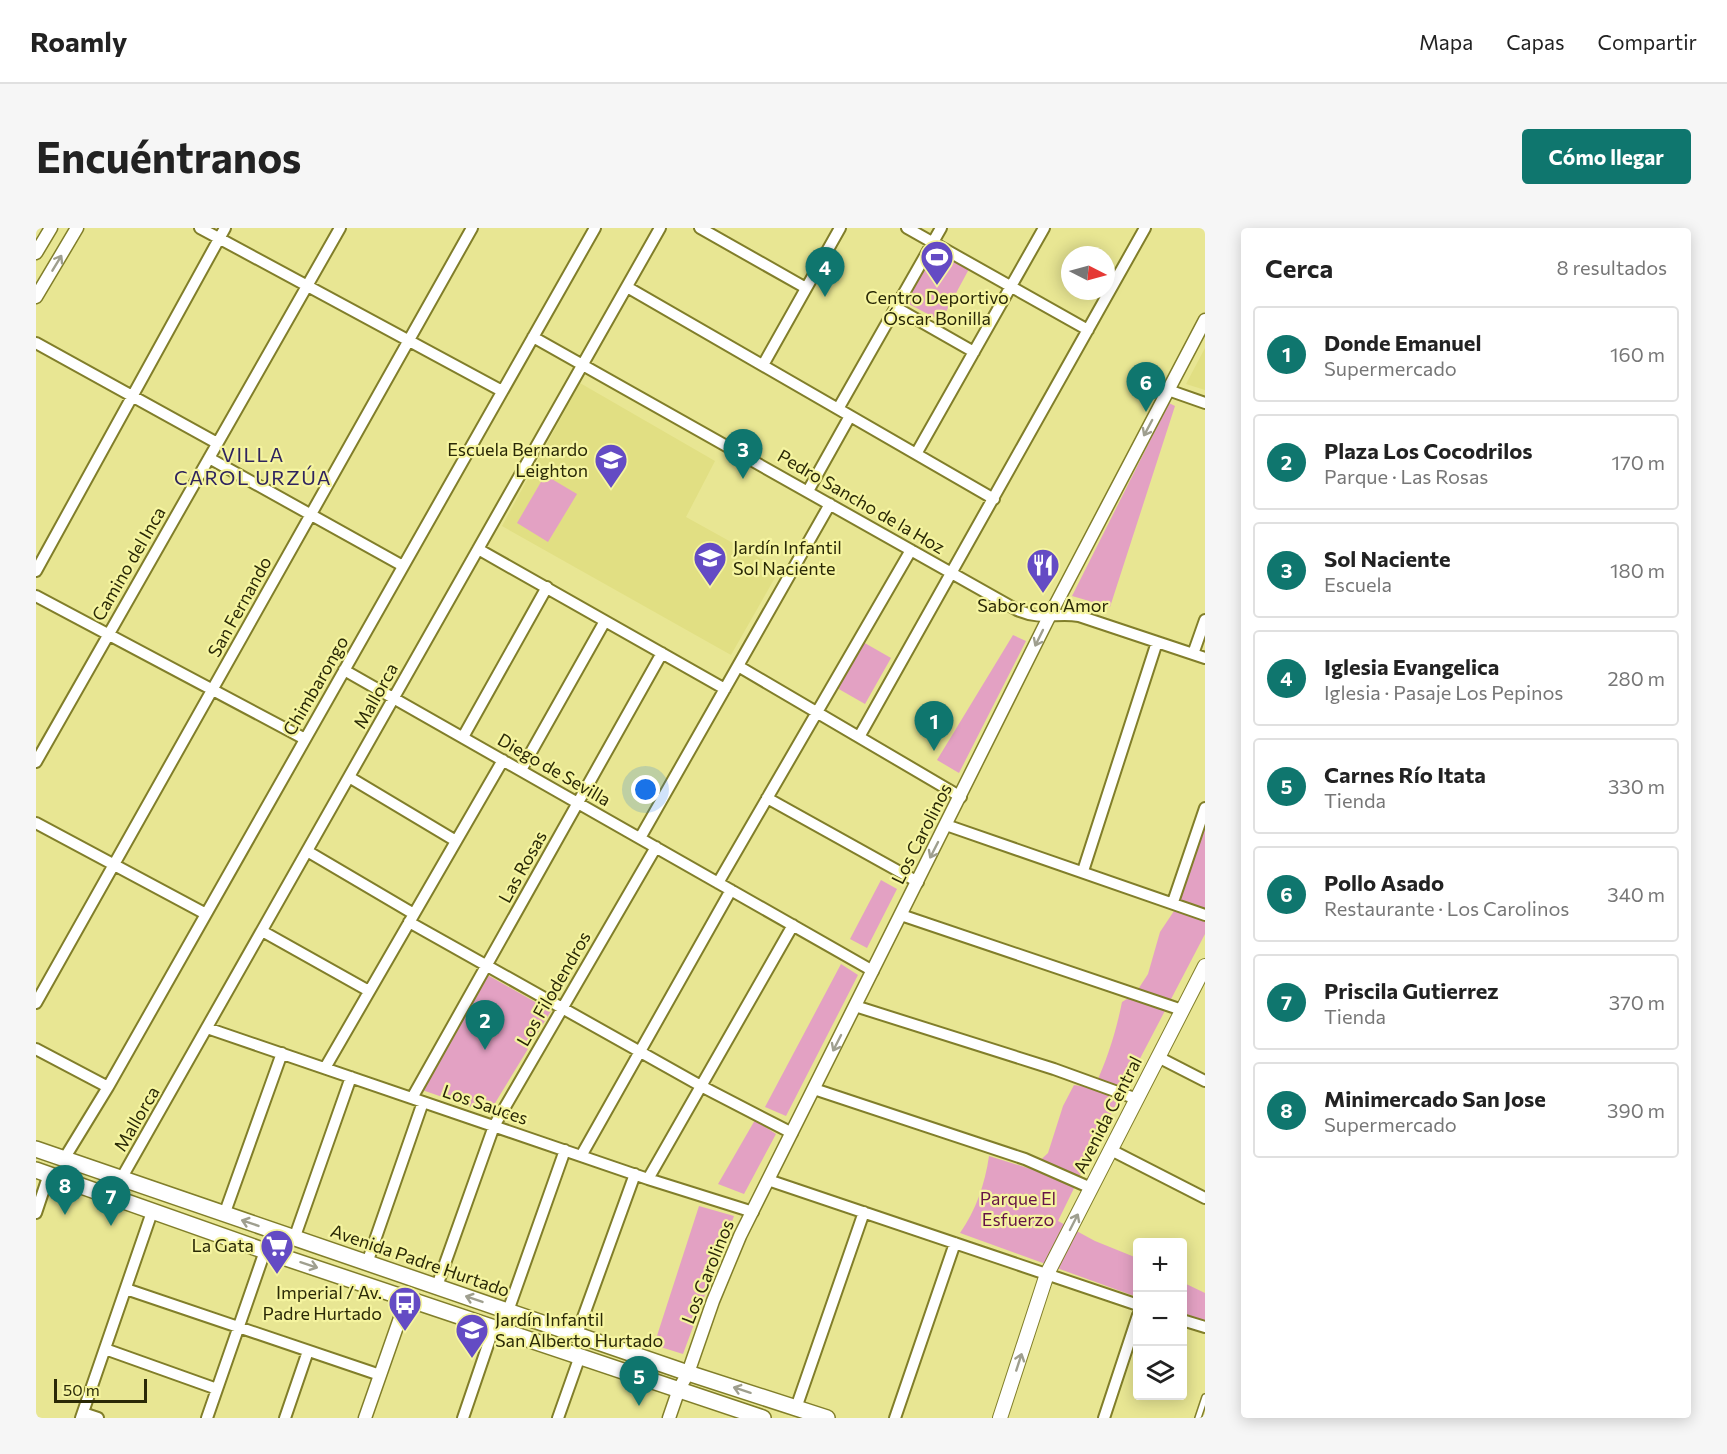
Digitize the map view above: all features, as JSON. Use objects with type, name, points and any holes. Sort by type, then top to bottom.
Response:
[{"type":"main road","name":"Avenida Central","points":[[1000,1418],[1047,1274],[1205,966]]},
{"type":"main road","name":"Avenida Padre Hurtado","points":[[36,1149],[688,1373],[827,1418]]},
{"type":"main road","points":[[42,1172],[265,1251],[763,1418]]},
{"type":"street","points":[[36,253],[51,228]]},
{"type":"street","points":[[36,297],[77,228]]},
{"type":"street","points":[[200,228],[222,233],[307,287],[502,392]]},
{"type":"street","name":"Camino del Inca","points":[[36,762],[107,633],[340,228]]},
{"type":"street","name":"San Fernando","points":[[36,1003],[472,228]]},
{"type":"street","name":"Chimbarongo","points":[[64,1159],[108,1087],[595,228]]},
{"type":"street","name":"Mallorca","points":[[122,1179],[660,228]]},
{"type":"street","points":[[700,228],[806,288]]},
{"type":"street","points":[[763,365],[840,228]]},
{"type":"street","points":[[907,228],[1089,330]]},
{"type":"street","points":[[838,409],[941,228]]},
{"type":"street","points":[[916,454],[1044,228]]},
{"type":"street","points":[[859,737],[1145,228]]},
{"type":"street","points":[[36,571],[222,233]]},
{"type":"street","points":[[627,287],[994,499]]},
{"type":"street","points":[[896,307],[974,352]]},
{"type":"street","name":"Los Carolinos","points":[[669,1418],[727,1266],[768,1180],[1049,617],[1205,320]]},
{"type":"street","name":"Pedro Sancho de la Hoz","points":[[533,337],[1017,610],[1037,617],[1068,614],[1079,616],[1205,658]]},
{"type":"street","points":[[36,344],[217,443]]},
{"type":"street","points":[[1168,390],[1205,403]]},
{"type":"street","points":[[808,491],[850,416]]},
{"type":"street","points":[[209,458],[403,566]]},
{"type":"street","points":[[640,838],[830,504]]},
{"type":"street","points":[[478,549],[725,689]]},
{"type":"street","points":[[718,883],[911,550]]},
{"type":"street","points":[[462,737],[546,587]]},
{"type":"street","points":[[36,596],[305,739]]},
{"type":"street","points":[[1193,654],[1205,620]]},
{"type":"street","points":[[521,770],[605,621]]},
{"type":"street","points":[[1083,871],[1157,642]]},
{"type":"street","name":"Las Rosas","points":[[412,1098],[662,653]]},
{"type":"street","points":[[738,666],[961,797]]},
{"type":"street","name":"Diego de Sevilla","points":[[344,670],[873,971]]},
{"type":"street","points":[[325,1068],[503,760]]},
{"type":"street","points":[[349,777],[456,841]]},
{"type":"street","points":[[767,798],[918,882]]},
{"type":"street","points":[[1173,902],[1205,808]]},
{"type":"street","points":[[36,823],[206,914]]},
{"type":"street","points":[[946,825],[1205,915]]},
{"type":"street","name":"Los Filodendros","points":[[437,1286],[494,1126],[656,847]]},
{"type":"street","points":[[307,851],[487,966],[701,1086],[792,1133]]},
{"type":"street","points":[[581,1156],[731,890]]},
{"type":"street","points":[[901,915],[1182,1011]]},
{"type":"street","points":[[648,1179],[793,925]]},
{"type":"street","points":[[262,931],[369,991]]},
{"type":"street","points":[[855,1006],[1054,1069],[1137,1099]]},
{"type":"street","name":"Los Sauces","points":[[207,1028],[648,1179],[753,1212]]},
{"type":"street","points":[[36,1049],[108,1087]]},
{"type":"street","points":[[224,1215],[282,1053]]},
{"type":"street","points":[[1158,1057],[1205,1081]]},
{"type":"street","points":[[294,1239],[351,1077]]},
{"type":"street","points":[[814,1089],[1025,1160],[1091,1188]]},
{"type":"street","points":[[367,1263],[423,1101]]},
{"type":"street","points":[[508,1311],[565,1150]]},
{"type":"street","points":[[1111,1150],[1205,1198]]},
{"type":"street","points":[[36,1213],[42,1172]]},
{"type":"street","points":[[576,1334],[635,1174]]},
{"type":"street","points":[[768,1180],[1133,1304]]},
{"type":"street","points":[[98,1418],[82,1415],[152,1212]]},
{"type":"street","points":[[796,1408],[864,1212]]},
{"type":"street","points":[[895,1418],[955,1243]]},
{"type":"street","points":[[207,1418],[265,1251]]},
{"type":"street","points":[[126,1289],[380,1375]]},
{"type":"street","points":[[365,1418],[407,1298]]},
{"type":"street","points":[[1187,1322],[1205,1327]]},
{"type":"street","points":[[463,1418],[494,1327]]},
{"type":"street","points":[[1104,1418],[1133,1327]]},
{"type":"street","points":[[105,1349],[217,1389]]},
{"type":"street","points":[[285,1418],[308,1351]]},
{"type":"street","points":[[558,1418],[580,1356]]},
{"type":"lane","points":[[1198,1418],[1205,1397]]},
{"type":"shaded area","points":[[1205,348],[1205,390],[1186,384]]},
{"type":"shaded area","name":"Escuela Bernardo Leighton","points":[[580,383],[715,461],[686,517],[780,569],[731,655],[502,526]]},
{"type":"green space","name":"Centro Deportivo Óscar Bonilla","points":[[933,250],[969,269],[941,321],[905,302]]},
{"type":"green space","points":[[1169,403],[1175,406],[1110,607],[1072,596]]},
{"type":"green space","points":[[545,475],[577,494],[548,542],[517,523]]},
{"type":"green space","points":[[1013,635],[1026,641],[959,773],[937,760]]},
{"type":"green space","points":[[863,642],[891,658],[865,704],[837,688]]},
{"type":"green space","name":"Parque El Esfuerzo","points":[[1205,817],[1205,934],[1058,1221],[1095,1241],[1133,1256],[1133,1296],[960,1233],[979,1196],[989,1156],[1031,1169],[1048,1153],[1063,1106],[1074,1085],[1094,1088],[1111,1046],[1122,1002],[1135,994],[1148,974],[1160,932],[1174,911]]},
{"type":"green space","points":[[881,880],[897,889],[867,948],[850,939]]},
{"type":"green space","points":[[841,964],[858,975],[786,1116],[765,1107]]},
{"type":"green space","points":[[484,973],[551,1011],[489,1113],[422,1090]]},
{"type":"green space","points":[[755,1120],[776,1134],[744,1194],[718,1184]]},
{"type":"green space","points":[[699,1206],[734,1216],[683,1354],[654,1345]]},
{"type":"green space","points":[[1187,1284],[1205,1293],[1205,1321],[1187,1314]]},
{"type":"place","name":"Centro Deportivo Óscar Bonilla","points":[[937,286]]},
{"type":"place","name":"Iglesia Evangelica","points":[[825,297]]},
{"type":"place","name":"Pollo Asado","points":[[1146,412]]},
{"type":"place","name":"Sol Naciente","points":[[743,479]]},
{"type":"place","name":"Escuela Bernardo Leighton","points":[[611,489]]},
{"type":"place","name":"Jardín Infantil Sol Naciente","points":[[710,587]]},
{"type":"place","name":"Sabor con Amor","points":[[1043,594]]},
{"type":"place","name":"Donde Emanuel","points":[[934,751]]},
{"type":"place","name":"Plaza Los Cocodrilos","points":[[485,1050]]},
{"type":"place","name":"Minimercado San Jose","points":[[65,1215]]},
{"type":"place","name":"Priscila Gutierrez","points":[[111,1226]]},
{"type":"place","name":"La Gata","points":[[277,1275]]},
{"type":"place","name":"Imperial / Av. Padre Hurtado","points":[[405,1332]]},
{"type":"place","name":"Jardín Infantil San Alberto Hurtado","points":[[472,1359]]},
{"type":"place","name":"Carnes Río Itata","points":[[639,1406]]},
{"type":"district","name":"VILLA CAROL URZÚA","points":[[253,466]]}]
